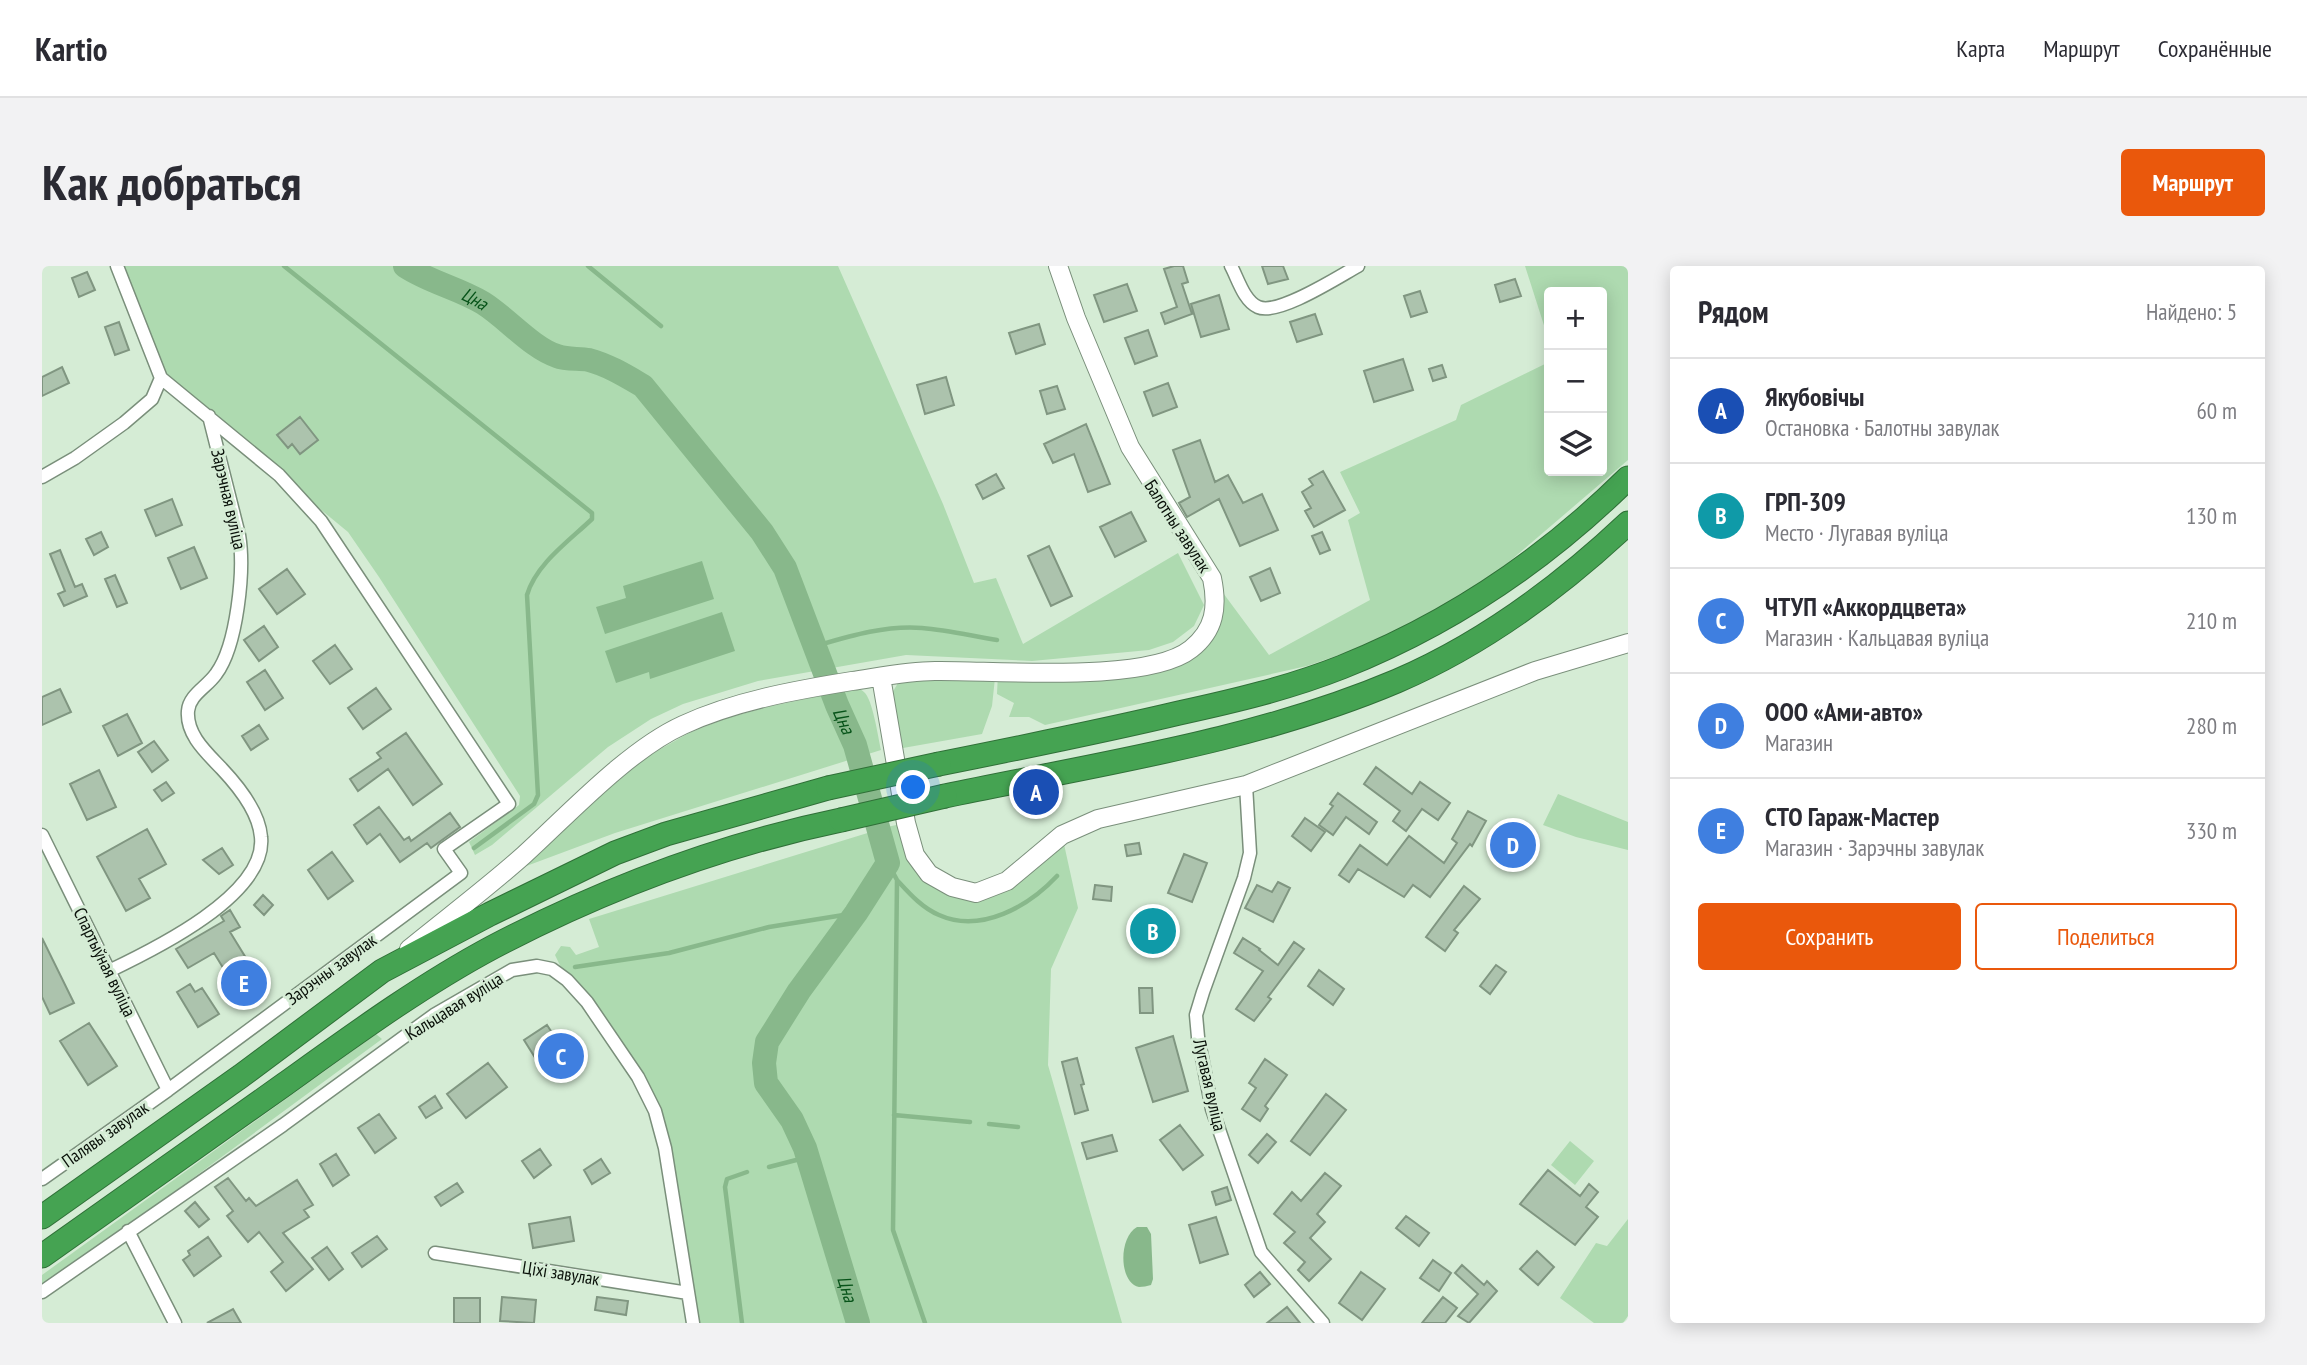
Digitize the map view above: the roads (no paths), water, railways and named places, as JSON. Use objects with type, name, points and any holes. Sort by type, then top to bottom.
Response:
[{"type":"highway","points":[[42,1217],[241,1076],[382,971],[615,853],[666,834],[828,788],[1264,694],[1342,667],[1453,614],[1515,574],[1593,513],[1628,478]]},
{"type":"highway","points":[[42,1256],[372,1021],[491,948],[552,917],[612,891],[700,859],[800,829],[1160,752],[1288,721],[1399,680],[1453,653],[1552,591],[1628,523]]},
{"type":"main road","name":"Балотны завулак","points":[[382,971],[509,868],[610,776],[658,739],[683,725],[804,689],[853,681],[925,671],[1066,672],[1125,669],[1174,659],[1190,650],[1211,626],[1215,613],[1216,598],[1212,578],[1130,447],[1076,318],[1058,266]]},
{"type":"main road","points":[[881,677],[902,799],[915,855],[929,874],[952,887],[976,893],[1006,881],[1062,835],[1098,819],[1246,785],[1535,671],[1628,643]]},
{"type":"street","points":[[42,477],[75,458],[124,423],[152,399],[161,378],[117,266]]},
{"type":"street","points":[[1231,266],[1248,298],[1258,307],[1272,308],[1288,303],[1358,266]]},
{"type":"street","name":"Зарэчная вуліца","points":[[161,378],[279,475],[321,521],[509,804],[444,849],[461,873]]},
{"type":"street","name":"Зарэчная вуліца","points":[[109,971],[175,937],[221,904],[245,880],[254,866],[261,844],[259,826],[246,799],[197,741],[187,718],[192,698],[215,675],[223,662],[231,638],[242,574],[239,536],[209,416]]},
{"type":"street","name":"Лугавая вуліца","points":[[1246,785],[1250,853],[1244,878],[1196,1016],[1198,1037],[1212,1109],[1261,1252],[1323,1323]]},
{"type":"street","name":"Спартыўная вуліца","points":[[42,835],[168,1090]]},
{"type":"street","name":"Зарэчны завулак","points":[[168,1090],[461,873]]},
{"type":"street","name":"Кальцавая вуліца","points":[[42,1293],[283,1125],[434,1015],[512,970],[537,966],[552,968],[567,979],[587,1002],[618,1046],[655,1111],[665,1148],[693,1323]]},
{"type":"street","name":"Палявы завулак","points":[[42,1179],[168,1090]]},
{"type":"street","points":[[128,1231],[175,1323]]},
{"type":"street","name":"Ціхі завулак","points":[[435,1253],[688,1293]]},
{"type":"waterway","points":[[284,266],[592,513],[592,519],[545,563],[527,595],[538,795],[534,804],[474,848]]},
{"type":"waterway","name":"Цна","points":[[405,266],[483,303],[548,352],[561,357],[596,362],[643,386],[762,532],[785,568],[855,745],[888,863],[767,1042],[764,1063],[766,1083],[792,1120],[805,1148],[858,1323]]},
{"type":"waterway","points":[[588,266],[661,326]]},
{"type":"waterway","points":[[816,646],[895,628],[941,630],[997,640]]},
{"type":"waterway","points":[[888,863],[897,880],[893,1230],[925,1323]]},
{"type":"waterway","points":[[897,880],[916,900],[933,912],[955,920],[971,921],[987,919],[1018,907],[1057,876]]},
{"type":"waterway","points":[[575,967],[669,953],[769,927],[856,913]]},
{"type":"waterway","points":[[894,1115],[970,1122]]},
{"type":"waterway","points":[[989,1124],[1018,1127]]},
{"type":"waterway","points":[[769,1167],[808,1157]]},
{"type":"waterway","points":[[742,1323],[725,1187],[727,1179],[747,1172]]},
{"type":"place","name":"Якубовічы","points":[[1036,792]]},
{"type":"place","name":"ООО «Ами-авто»","points":[[1513,845]]},
{"type":"place","name":"ГРП-309","points":[[1153,931]]},
{"type":"place","name":"СТО Гараж-Мастер","points":[[244,983]]},
{"type":"place","name":"ЧТУП «Аккордцвета»","points":[[561,1056]]}]
